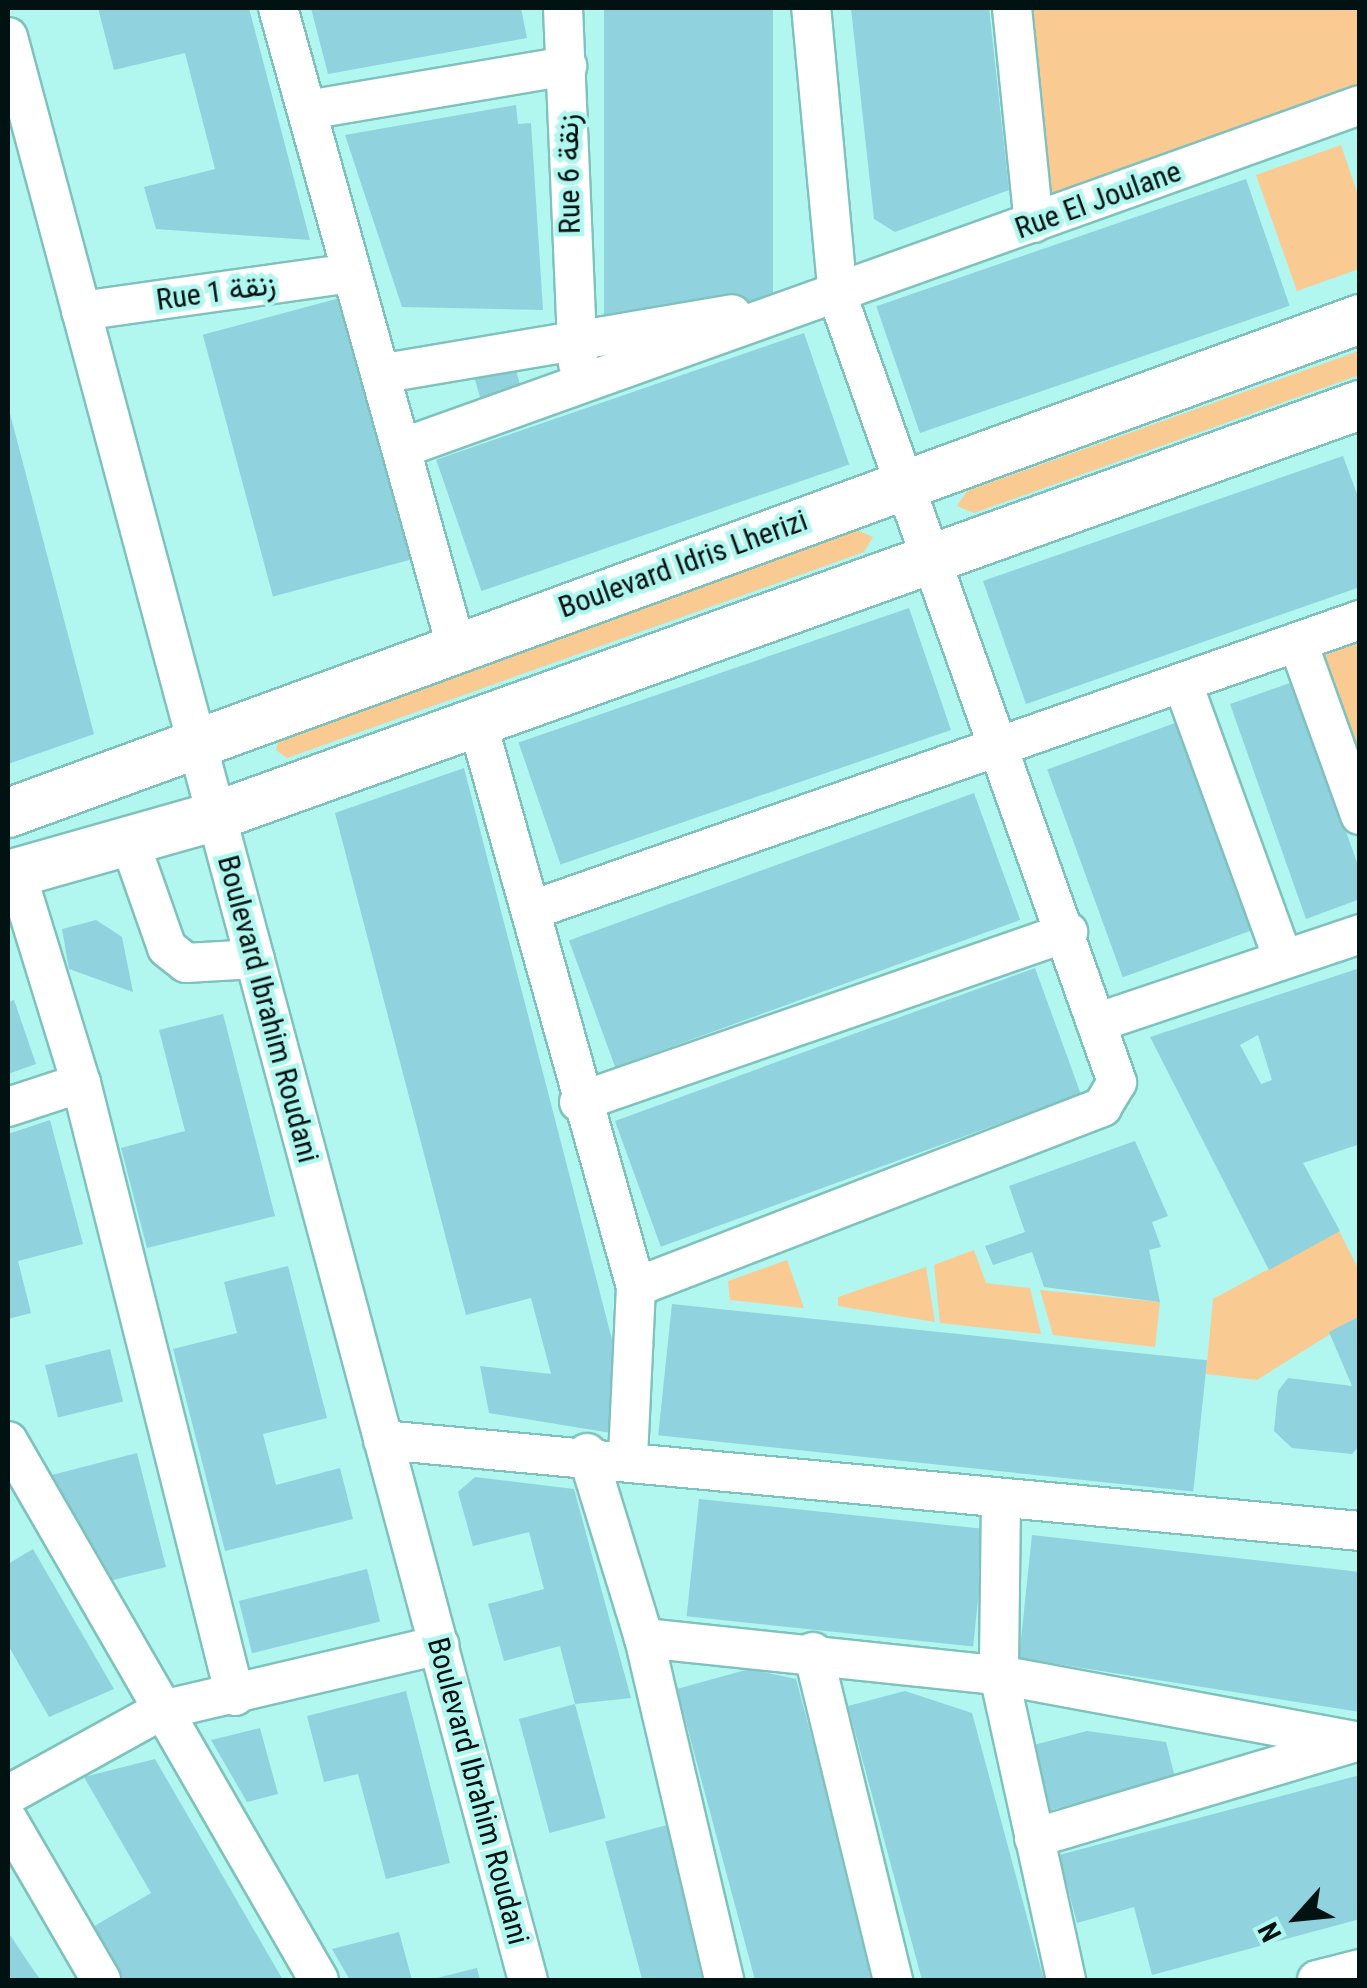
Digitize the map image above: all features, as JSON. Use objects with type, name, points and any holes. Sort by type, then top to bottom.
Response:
[{"type":"main road","name":"Boulevard Idris Lherizi","points":[[8,813],[456,646],[1360,319]]},
{"type":"main road","points":[[12,874],[216,816],[1360,405]]},
{"type":"street","points":[[278,8],[351,273],[385,373],[456,646]]},
{"type":"street","name":"Rue 6 زنقة","points":[[564,8],[572,341],[583,385]]},
{"type":"street","points":[[636,1287],[1102,1107],[1117,1082],[1004,748],[900,484],[838,297],[811,8]]},
{"type":"street","points":[[1012,8],[1034,223]]},
{"type":"street","name":"Boulevard Ibrahim Roudani","points":[[8,38],[20,134],[81,311],[528,1980]]},
{"type":"street","points":[[307,110],[567,66]]},
{"type":"street","name":"Rue El Joulane","points":[[838,297],[1360,105]]},
{"type":"street","name":"Rue 1 زنقة","points":[[81,311],[351,273]]},
{"type":"street","points":[[385,373],[838,297]]},
{"type":"street","points":[[405,447],[838,297]]},
{"type":"street","points":[[535,910],[1360,620]]},
{"type":"street","points":[[1298,642],[1360,815]]},
{"type":"street","points":[[1183,684],[1284,960]]},
{"type":"street","points":[[477,721],[535,910],[579,1102],[636,1287],[628,1458]]},
{"type":"street","points":[[129,840],[167,948],[186,963],[254,959]]},
{"type":"street","points":[[12,874],[81,1083],[234,1696]]},
{"type":"street","points":[[579,1102],[1068,932]]},
{"type":"street","points":[[1096,1023],[1360,934]]},
{"type":"street","points":[[8,1107],[81,1083]]},
{"type":"street","points":[[383,1440],[587,1453],[1001,1500],[1360,1531]]},
{"type":"street","points":[[8,1441],[320,1980]]},
{"type":"street","points":[[587,1453],[644,1638],[724,1980]]},
{"type":"street","points":[[1001,1500],[999,1675],[1066,1980]]},
{"type":"street","points":[[644,1638],[814,1652],[999,1675],[1359,1742]]},
{"type":"street","points":[[8,1795],[162,1710],[438,1645]]},
{"type":"street","points":[[814,1652],[892,1980]]},
{"type":"street","points":[[1034,1838],[1359,1742]]},
{"type":"street","points":[[8,1820],[101,1980]]},
{"type":"street","points":[[1317,1980],[1360,1969]]},
{"type":"shaded area","points":[[1027,8],[1359,8],[1359,91],[1047,200]]},
{"type":"shaded area","points":[[1341,145],[1359,198],[1359,269],[1297,291],[1256,175]]},
{"type":"shaded area","points":[[1359,351],[1359,375],[974,513],[957,506],[967,491]]},
{"type":"shaded area","points":[[857,530],[873,537],[864,552],[287,758],[276,750],[280,736]]},
{"type":"shaded area","points":[[1359,643],[1359,763],[1322,656]]},
{"type":"shaded area","points":[[1339,1231],[1359,1270],[1359,1316],[1257,1380],[1206,1374],[1213,1299]]},
{"type":"shaded area","points":[[974,1250],[986,1283],[1030,1288],[1041,1334],[940,1323],[934,1265]]},
{"type":"shaded area","points":[[787,1260],[804,1308],[730,1300],[728,1281]]},
{"type":"shaded area","points":[[926,1267],[935,1322],[838,1306],[838,1297]]},
{"type":"shaded area","points":[[1040,1290],[1160,1302],[1155,1347],[1053,1335]]},
{"type":"building","points":[[98,8],[249,8],[310,240],[156,229],[144,187],[215,169],[185,53],[114,70]]},
{"type":"building","points":[[311,8],[521,8],[527,38],[328,74]]},
{"type":"building","points":[[604,8],[773,8],[773,315],[604,315]]},
{"type":"building","points":[[851,8],[989,8],[1009,190],[895,232],[874,219]]},
{"type":"building","points":[[516,105],[518,124],[531,123],[543,310],[402,307],[345,135]]},
{"type":"building","points":[[1246,179],[1290,306],[920,433],[876,306]]},
{"type":"building","points":[[340,298],[410,560],[273,597],[203,335]]},
{"type":"building","points":[[804,333],[849,464],[481,591],[436,460]]},
{"type":"building","points":[[515,367],[522,391],[482,403],[475,379]]},
{"type":"building","points":[[8,406],[94,734],[8,764]]},
{"type":"building","points":[[1343,456],[1360,502],[1360,587],[1026,704],[983,581]]},
{"type":"building","points":[[909,608],[951,730],[560,864],[519,742]]},
{"type":"building","points":[[1293,682],[1360,871],[1360,899],[1306,919],[1230,704]]},
{"type":"building","points":[[1175,723],[1251,931],[1123,977],[1047,770]]},
{"type":"building","points":[[464,768],[623,1382],[617,1434],[489,1413],[480,1366],[551,1374],[531,1298],[466,1315],[335,813]]},
{"type":"building","points":[[974,793],[1020,920],[615,1067],[569,940]]},
{"type":"building","points":[[96,920],[122,937],[133,992],[69,969],[62,929]]},
{"type":"building","points":[[1035,968],[1081,1094],[661,1247],[615,1121]]},
{"type":"building","points":[[1360,968],[1360,1144],[1303,1163],[1340,1231],[1269,1270],[1150,1037]],"holes":[[[1258,1035],[1272,1080],[1261,1084],[1240,1045]]]},
{"type":"building","points":[[14,1000],[36,1064],[8,1074],[8,1002]]},
{"type":"building","points":[[223,1014],[275,1216],[147,1248],[121,1148],[185,1131],[159,1030]]},
{"type":"building","points":[[50,1120],[83,1244],[18,1261],[31,1313],[8,1319],[8,1134]]},
{"type":"building","points":[[1135,1141],[1168,1216],[1152,1222],[1161,1247],[1149,1250],[1160,1302],[1044,1287],[1032,1252],[993,1265],[985,1246],[1025,1232],[1009,1186]]},
{"type":"building","points":[[288,1266],[327,1418],[263,1434],[276,1485],[340,1468],[353,1519],[225,1551],[173,1349],[237,1333],[224,1282]]},
{"type":"building","points":[[672,1304],[1207,1360],[1193,1492],[658,1435]]},
{"type":"building","points":[[1360,1316],[1360,1445],[1352,1454],[1292,1448],[1274,1431],[1278,1391],[1288,1378],[1352,1386],[1329,1332]]},
{"type":"building","points":[[110,1349],[123,1401],[58,1418],[45,1365]]},
{"type":"building","points":[[137,1453],[166,1567],[113,1580],[52,1475]]},
{"type":"building","points":[[475,1477],[574,1489],[631,1698],[575,1704],[560,1646],[504,1661],[488,1604],[544,1589],[529,1532],[473,1546],[458,1492]]},
{"type":"building","points":[[699,1499],[985,1529],[973,1646],[687,1616]]},
{"type":"building","points":[[1032,1535],[1360,1572],[1360,1712],[1019,1658]]},
{"type":"building","points":[[33,1549],[114,1689],[49,1717],[8,1645],[8,1564]]},
{"type":"building","points":[[367,1569],[380,1621],[252,1653],[239,1601]]},
{"type":"building","points":[[749,1669],[796,1679],[877,1980],[755,1980],[677,1689]]},
{"type":"building","points":[[406,1691],[450,1863],[386,1879],[358,1774],[324,1782],[307,1716]]},
{"type":"building","points":[[905,1691],[972,1713],[1044,1980],[922,1980],[848,1706]]},
{"type":"building","points":[[575,1704],[606,1818],[550,1833],[519,1719]]},
{"type":"building","points":[[260,1728],[278,1794],[247,1802],[211,1740]]},
{"type":"building","points":[[1087,1731],[1166,1742],[1175,1777],[1047,1811],[1030,1746]]},
{"type":"building","points":[[155,1759],[283,1980],[122,1980],[91,1928],[151,1893],[84,1777]]},
{"type":"building","points":[[1360,1775],[1360,1919],[1152,1975],[1134,1907],[1077,1923],[1059,1855]]},
{"type":"building","points":[[667,1825],[708,1980],[642,1980],[605,1842]]},
{"type":"building","points":[[8,1932],[34,1971],[41,1980],[8,1980]]},
{"type":"building","points":[[399,1932],[412,1980],[350,1980],[332,1949]]},
{"type":"building","points":[[477,1968],[480,1980],[433,1980],[433,1979]]}]
